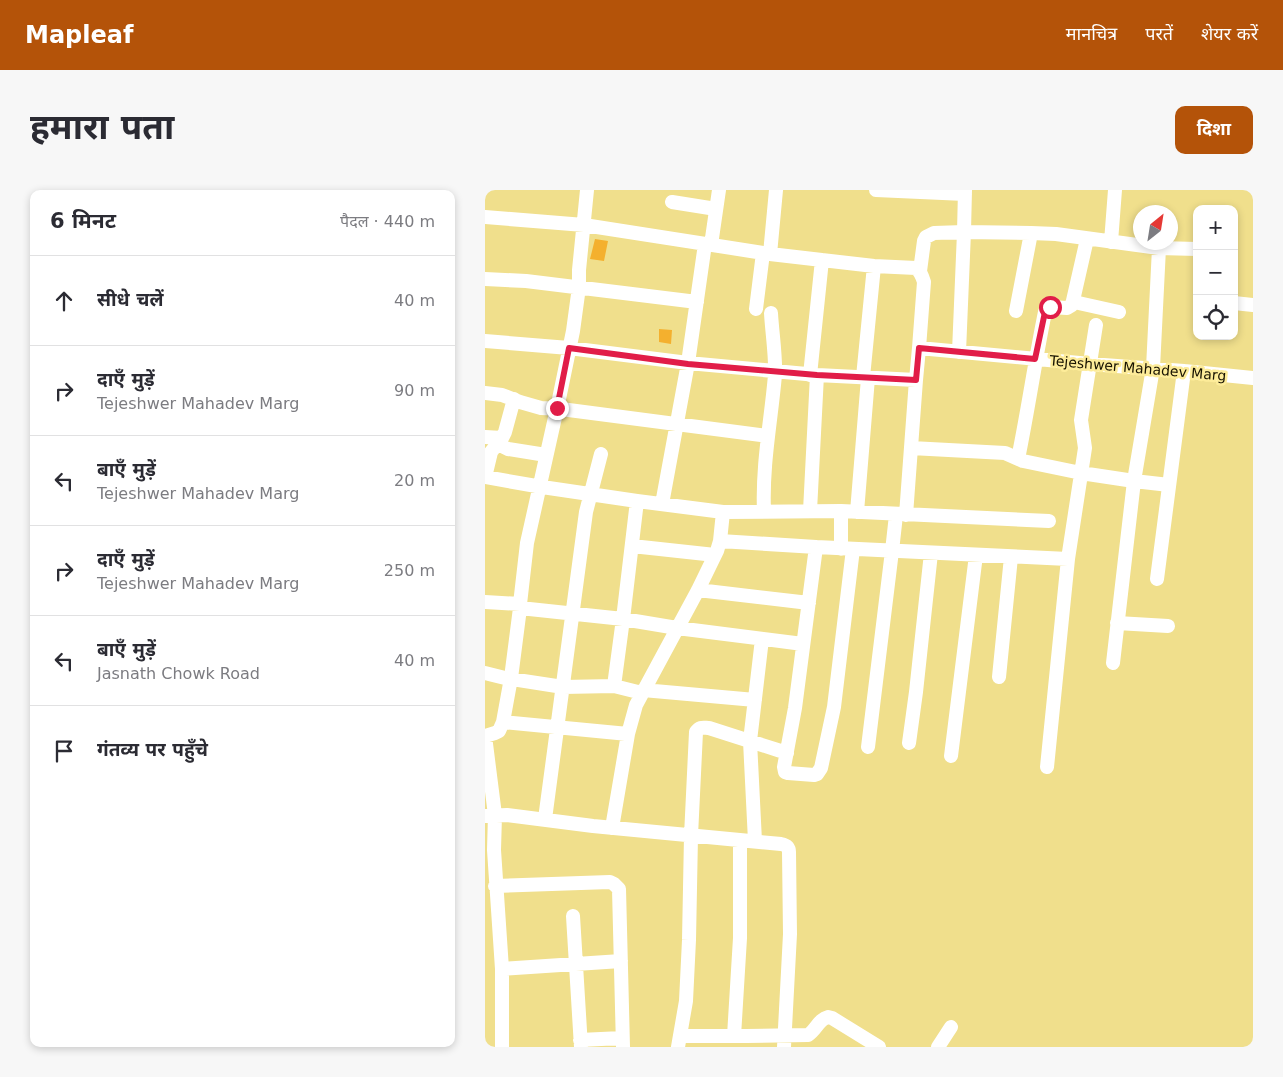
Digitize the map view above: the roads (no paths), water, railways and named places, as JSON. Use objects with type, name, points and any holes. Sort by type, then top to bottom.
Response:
[{"type":"street","points":[[485,602],[520,604],[527,542],[557,408],[579,287],[587,190]]},
{"type":"street","points":[[661,504],[719,190]]},
{"type":"street","points":[[756,309],[767,254],[776,190]]},
{"type":"street","points":[[876,190],[965,192],[959,352]]},
{"type":"street","points":[[1111,242],[1115,190]]},
{"type":"street","points":[[672,202],[716,209]]},
{"type":"street","points":[[485,217],[584,225],[767,254],[874,266],[909,267],[920,271]]},
{"type":"street","points":[[868,747],[893,551],[901,515],[911,448],[923,282],[920,271],[926,237],[934,233],[1031,233],[1133,245]]},
{"type":"street","points":[[1016,311],[1031,233]]},
{"type":"street","points":[[1018,459],[1027,416],[1035,359],[1046,310],[1050,307],[1067,308],[1073,302],[1087,239]]},
{"type":"street","points":[[1178,248],[1193,249]]},
{"type":"street","points":[[1113,663],[1134,481],[1153,369],[1159,250]]},
{"type":"street","points":[[810,511],[814,375],[822,260]]},
{"type":"street","points":[[857,512],[874,266]]},
{"type":"street","points":[[485,278],[579,287],[697,302]]},
{"type":"street","points":[[1073,302],[1119,312]]},
{"type":"street","points":[[1238,303],[1253,305]]},
{"type":"street","points":[[764,511],[763,489],[767,436],[775,371],[771,314]]},
{"type":"street","points":[[1047,767],[1068,559],[1085,448],[1081,420],[1096,325]]},
{"type":"street","points":[[485,341],[569,348],[688,364],[814,375],[916,380]]},
{"type":"street","name":"Tejeshwer Mahadev Marg","points":[[919,348],[1090,364],[1184,370],[1253,378]]},
{"type":"street","points":[[1157,579],[1184,370]]},
{"type":"street","points":[[485,393],[502,395],[536,406],[767,436]]},
{"type":"street","points":[[514,399],[500,441],[491,452],[485,477],[539,487],[723,512],[841,511],[1049,522]]},
{"type":"street","points":[[485,437],[500,441],[508,449],[546,455]]},
{"type":"street","points":[[911,448],[1005,453],[1028,462],[1081,473],[1169,485]]},
{"type":"street","points":[[545,819],[574,614],[586,512],[601,454]]},
{"type":"street","points":[[614,686],[637,501]]},
{"type":"street","points":[[816,548],[795,708],[784,767],[785,772],[788,773],[814,775],[820,772],[834,707],[847,549],[841,511]]},
{"type":"street","points":[[612,828],[627,734],[633,712],[642,691],[698,590],[715,555],[720,542],[723,512]]},
{"type":"street","points":[[720,542],[1068,559]]},
{"type":"street","points":[[632,546],[715,555]]},
{"type":"street","points":[[909,743],[931,553]]},
{"type":"street","points":[[951,756],[976,555]]},
{"type":"street","points":[[999,677],[1011,557]]},
{"type":"street","points":[[698,590],[809,604]]},
{"type":"street","points":[[502,1047],[501,969],[485,736],[499,731],[503,722],[520,608],[623,619],[803,644]]},
{"type":"street","points":[[1117,623],[1168,626]]},
{"type":"street","points":[[755,841],[750,741],[762,639]]},
{"type":"street","points":[[485,672],[563,687],[614,686],[642,691],[755,700]]},
{"type":"street","points":[[503,722],[627,734]]},
{"type":"street","points":[[787,753],[709,728],[702,727],[696,732],[686,1001],[679,1041],[784,1041],[808,1035],[828,1016],[879,1047]]},
{"type":"street","points":[[490,815],[507,814],[612,828],[786,845],[789,849],[790,934],[784,1041]]},
{"type":"street","points":[[740,840],[742,1040]]},
{"type":"street","points":[[495,886],[611,882],[619,889],[622,1042],[581,1044],[573,916]]},
{"type":"street","points":[[501,969],[621,961]]},
{"type":"street","points":[[938,1047],[951,1027]]}]
